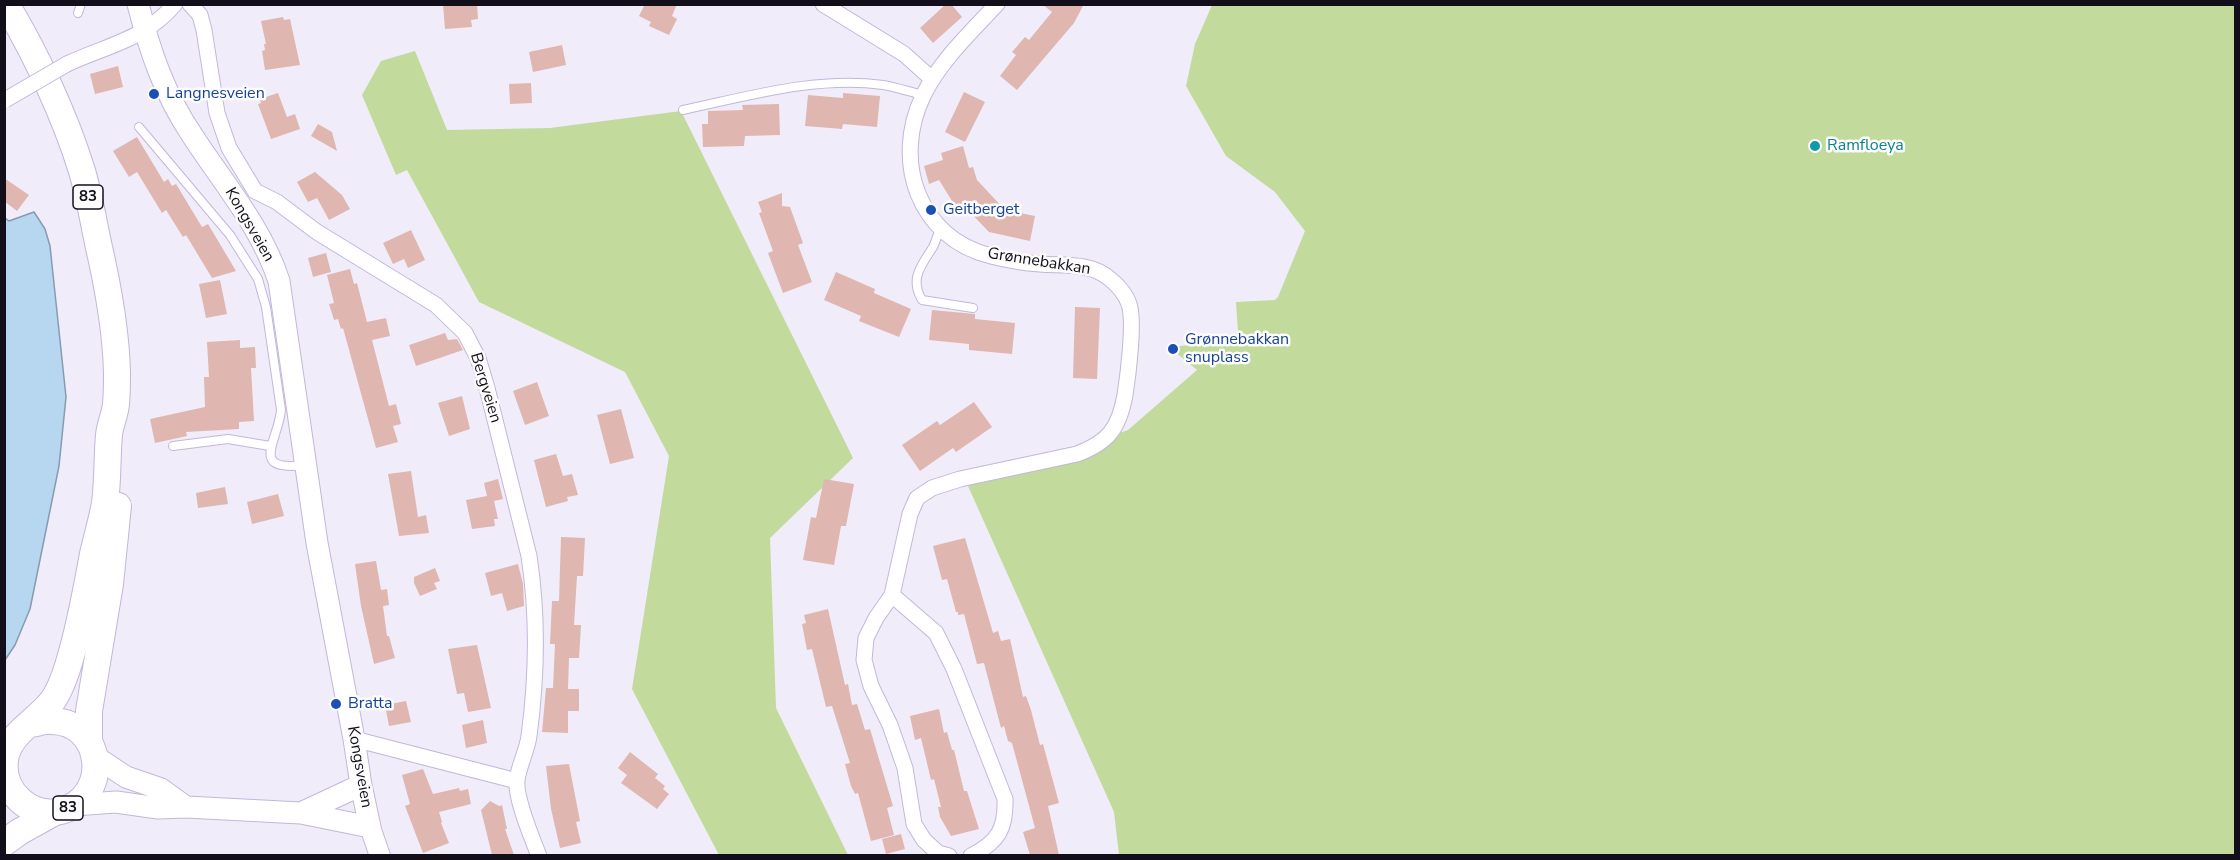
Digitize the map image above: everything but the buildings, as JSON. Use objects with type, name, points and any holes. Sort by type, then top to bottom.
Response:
[{"type":"highway","name":"83","points":[[4,843],[19,832],[65,808],[90,789],[94,780],[89,711],[110,584],[123,433],[116,405],[115,334],[109,289],[82,172],[28,42],[6,4]]},
{"type":"highway","name":"83","points":[[65,808],[33,810],[22,803],[7,783],[5,759],[14,738],[31,724],[53,700],[72,654],[105,504],[109,432],[116,405]]},
{"type":"highway","points":[[31,724],[51,720],[66,723],[79,731],[92,750]]},
{"type":"main road","name":"Kongsveien","points":[[138,4],[157,70],[169,95],[191,135],[251,221],[273,263],[283,306],[317,543],[370,827]]},
{"type":"main road","points":[[92,750],[126,777],[161,789],[186,807]]},
{"type":"main road","points":[[301,813],[361,785]]},
{"type":"main road","points":[[65,808],[103,802],[158,808],[186,807],[301,813],[370,827]]},
{"type":"street","points":[[5,100],[67,64],[145,32],[175,4]]},
{"type":"street","name":"Bergveien","points":[[190,4],[200,15],[215,102],[229,148],[255,190],[277,202],[317,232],[436,305],[465,333],[478,358],[488,388],[534,584],[536,654],[529,738],[517,782],[529,832],[539,855]]},
{"type":"street","points":[[823,4],[904,54],[932,79]]},
{"type":"street","name":"Grønnebakkan","points":[[949,855],[938,853],[924,840],[914,824],[905,768],[890,725],[871,686],[864,660],[866,638],[892,595],[910,514],[917,498],[932,488],[960,479],[1077,454],[1095,448],[1108,437],[1120,418],[1125,393],[1132,317],[1129,304],[1122,291],[1109,278],[1081,266],[1039,264],[987,255],[959,243],[925,212],[916,190],[909,162],[915,114],[932,79],[987,8]]},
{"type":"street","points":[[892,595],[936,633],[954,669],[1005,799],[1006,817],[999,835],[986,849],[971,855]]},
{"type":"street","points":[[354,739],[517,782]]},
{"type":"street","name":"Kongsveien","points":[[370,827],[380,855]]},
{"type":"lane","points":[[684,110],[806,84],[884,85],[923,95]]},
{"type":"lane","name":"Kongsveien","points":[[139,127],[230,235],[258,279],[266,308],[281,410],[280,424],[270,446]]},
{"type":"lane","points":[[940,228],[934,246],[919,270],[916,285],[919,295],[922,300],[973,308]]},
{"type":"lane","points":[[173,446],[228,439],[270,446],[270,454],[276,464],[289,467],[307,464]]},
{"type":"green space","points":[[1212,5],[2235,5],[2235,855],[1119,855],[1114,812],[968,486],[1128,430],[1197,370],[1169,347],[1226,342],[1238,332],[1236,302],[1275,300],[1278,297],[1305,231],[1275,192],[1226,156],[1186,86],[1195,44]]},
{"type":"green space","points":[[415,51],[447,130],[550,128],[681,111],[853,458],[770,538],[776,708],[848,855],[719,855],[632,689],[669,456],[625,372],[479,302],[407,170],[396,175],[362,95],[381,61]]},
{"type":"water","points":[[34,212],[45,229],[50,246],[66,397],[59,466],[30,609],[15,645],[5,660],[5,218],[9,221]]},
{"type":"place","name":"Langnesveien","points":[[154,94]]},
{"type":"place","name":"Ramfloeya","points":[[1815,146]]},
{"type":"place","name":"Geitberget","points":[[931,210]]},
{"type":"place","name":"Grønnebakkan snuplass","points":[[1173,349]]},
{"type":"place","name":"Bratta","points":[[336,704]]}]
